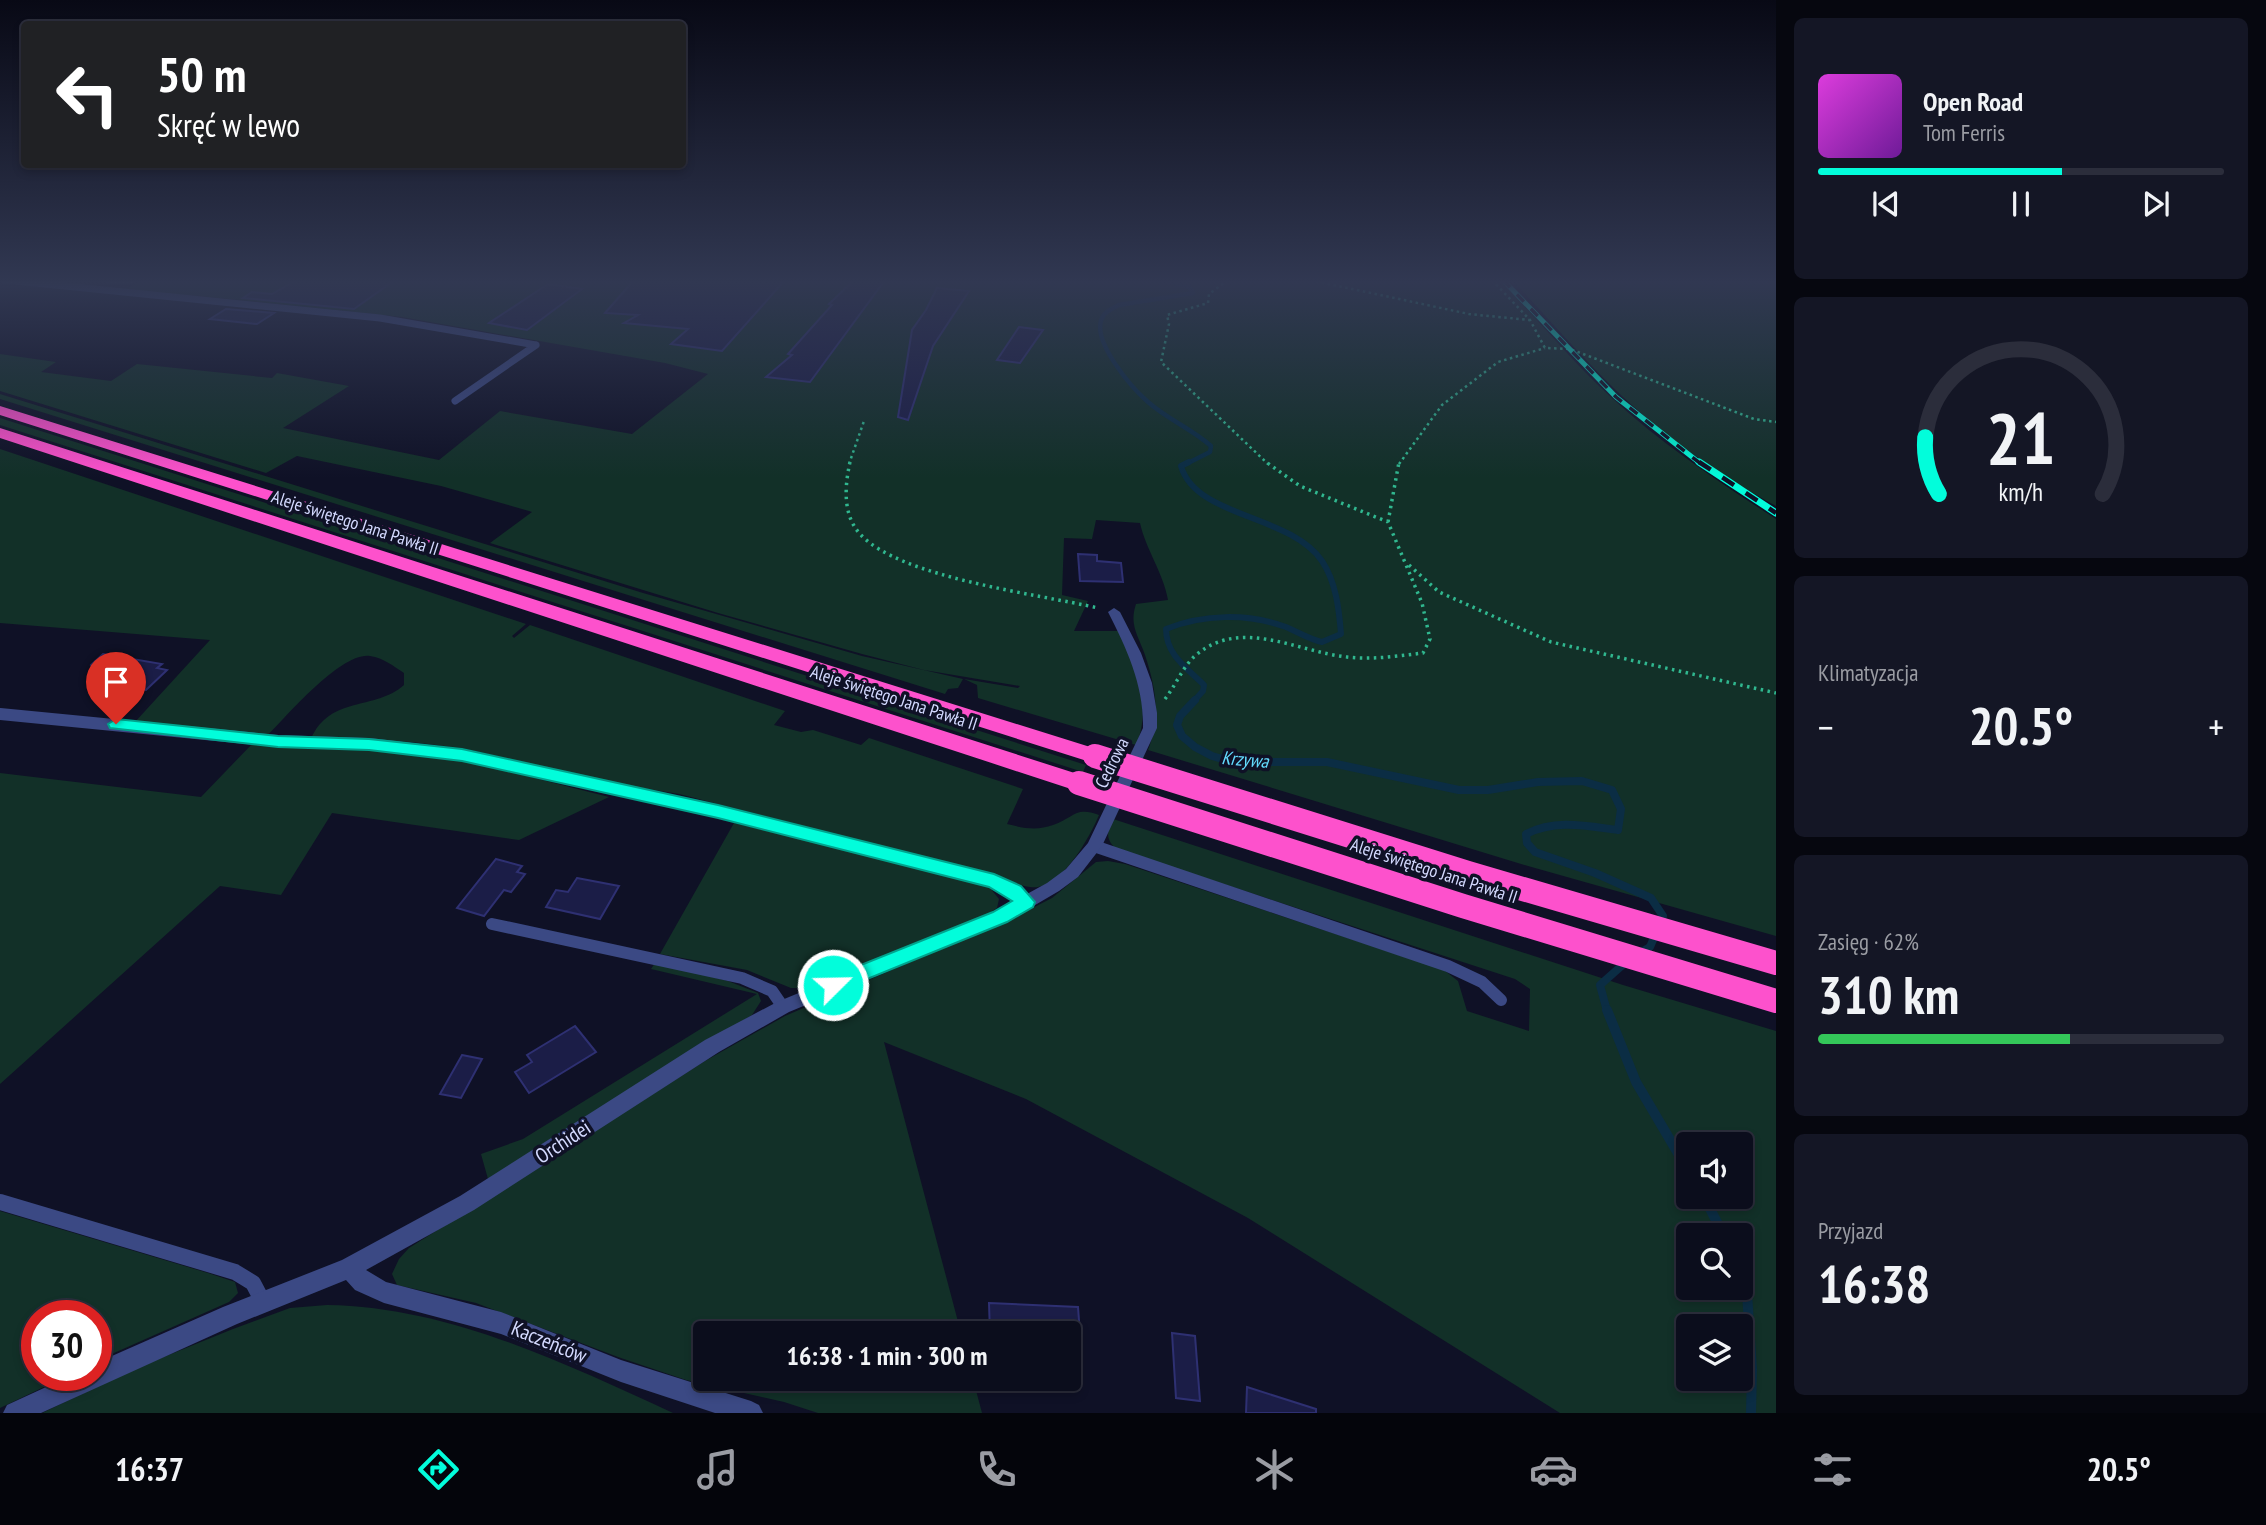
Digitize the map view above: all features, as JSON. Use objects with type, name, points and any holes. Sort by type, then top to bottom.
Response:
[{"type":"highway","name":"Aleje świętego Jana Pawła II","points":[[0,410],[1468,873],[1776,964]]},
{"type":"highway","name":"Aleje świętego Jana Pawła II","points":[[0,433],[1463,906],[1776,1001]]},
{"type":"street","name":"Cedrowa","points":[[1026,902],[1072,873],[1094,846],[1146,739],[1151,716],[1147,692],[1130,641],[1114,612]]},
{"type":"street","name":"Orchidei","points":[[112,1368],[263,1302],[349,1268],[467,1203],[712,1046],[783,1007],[1000,917],[1026,902]]},
{"type":"street","name":"Kaczeńców","points":[[349,1268],[363,1282],[384,1292],[501,1323],[621,1371],[751,1413]]},
{"type":"street","name":"Orchidei","points":[[15,1413],[62,1391]]},
{"type":"lane","points":[[454,401],[535,346]]},
{"type":"lane","points":[[0,714],[278,741],[369,744],[462,755],[718,811],[994,881],[1014,891],[1026,902]]},
{"type":"lane","points":[[1094,846],[1448,966],[1482,982],[1501,1000]]},
{"type":"lane","points":[[492,924],[742,978],[766,986],[779,994],[783,1007]]},
{"type":"lane","points":[[0,1202],[235,1272],[258,1287],[263,1302]]},
{"type":"path","points":[[1164,346],[1161,362],[1269,465],[1300,486],[1388,522]]},
{"type":"path","points":[[1151,716],[1177,685],[1196,655],[1210,646],[1228,640],[1274,640],[1354,657],[1375,658],[1423,653],[1430,639],[1423,603],[1388,522],[1400,459],[1443,405],[1498,362],[1545,348],[1570,349],[1754,419],[1776,422]]},
{"type":"path","points":[[864,421],[848,462],[845,485],[852,522],[861,535],[878,549],[934,569],[1114,612]]},
{"type":"path","points":[[1405,562],[1438,592],[1550,642],[1776,692]]},
{"type":"green space","points":[[567,346],[1561,346],[1632,416],[1692,462],[1776,519],[1776,936],[1528,866],[1148,750],[1155,726],[1156,703],[1149,667],[1133,618],[1136,604],[1168,600],[1140,523],[1096,520],[1092,539],[1064,538],[1062,595],[1088,601],[1074,631],[1120,631],[1132,658],[1140,687],[1143,717],[1136,745],[978,698],[977,685],[964,679],[1018,688],[1020,686],[924,670],[862,654],[490,543],[532,512],[529,511],[441,486],[297,456],[266,473],[0,391],[0,354],[56,362],[41,372],[111,381],[137,364],[272,378],[277,373],[349,386],[283,428],[439,460],[500,411],[632,434],[708,374],[665,363]]},
{"type":"green space","points":[[1573,346],[1776,346],[1776,506],[1736,483],[1658,428]]},
{"type":"green space","points":[[0,394],[643,593],[862,656],[963,679],[958,688],[948,689],[945,694],[0,399]]},
{"type":"green space","points":[[0,418],[1086,765],[1083,772],[0,425]]},
{"type":"green space","points":[[0,449],[526,624],[512,636],[514,638],[530,625],[785,711],[774,725],[801,732],[813,730],[861,745],[869,738],[1023,789],[1007,824],[1041,828],[1079,812],[1099,815],[1081,849],[1063,872],[1041,886],[1030,887],[999,876],[679,794],[618,784],[462,748],[411,742],[311,739],[319,725],[341,709],[380,698],[404,685],[404,673],[384,660],[370,656],[358,657],[330,674],[267,736],[135,722],[210,640],[0,623]]},
{"type":"green space","points":[[253,743],[369,748],[460,759],[609,797],[519,840],[332,813],[281,895],[220,886],[0,1084],[0,773],[201,797]]},
{"type":"green space","points":[[1113,819],[1623,985],[1776,1031],[1776,1413],[1560,1413],[1248,1218],[1026,1099],[884,1042],[958,1321],[693,1321],[693,1382],[618,1357],[476,1303],[397,1285],[392,1274],[399,1259],[409,1248],[705,1061],[785,1016],[1015,917],[1052,898],[1096,862],[1125,864],[1444,970],[1458,981],[1467,1011],[1529,1031],[1530,989],[1515,979],[1116,849],[1110,842],[1108,832]]},
{"type":"green space","points":[[734,823],[986,883],[999,899],[997,908],[985,916],[808,988],[791,988],[747,970],[660,954]]},
{"type":"green space","points":[[655,963],[728,981],[758,993],[761,1001],[752,1015],[488,1179],[481,1154],[523,1139],[757,994],[651,969]]},
{"type":"green space","points":[[0,1211],[235,1282],[238,1293],[229,1302],[112,1354],[112,1300],[21,1300],[21,1391],[36,1391],[0,1408]]},
{"type":"green space","points":[[327,1305],[373,1308],[462,1327],[548,1357],[673,1413],[42,1413],[88,1391],[112,1391],[112,1380],[134,1369],[290,1308]]},
{"type":"green space","points":[[735,1391],[976,1391],[982,1413],[818,1413]]},
{"type":"building","points":[[685,346],[726,346],[722,351]]},
{"type":"building","points":[[795,346],[837,346],[810,382],[766,377],[792,355],[788,354]]},
{"type":"building","points":[[909,346],[933,346],[908,420],[898,417]]},
{"type":"building","points":[[1006,346],[1032,346],[1020,363],[997,360]]},
{"type":"building","points":[[1078,554],[1097,555],[1097,561],[1121,563],[1123,582],[1080,581]]},
{"type":"building","points":[[103,654],[162,664],[157,668],[167,670],[146,690],[110,686],[91,665]]},
{"type":"building","points":[[496,859],[522,866],[517,872],[525,874],[511,892],[504,890],[484,916],[457,908]]},
{"type":"building","points":[[577,878],[619,886],[600,919],[546,907],[556,890],[568,892]]},
{"type":"building","points":[[575,1026],[596,1052],[529,1093],[515,1072],[532,1062],[527,1055]]},
{"type":"building","points":[[462,1055],[482,1059],[461,1098],[440,1094]]},
{"type":"building","points":[[989,1303],[1078,1307],[1079,1321],[990,1321]]},
{"type":"building","points":[[1172,1333],[1195,1336],[1200,1401],[1176,1398]]},
{"type":"building","points":[[1247,1387],[1316,1409],[1316,1413],[1246,1413]]},
{"type":"waterway","name":"Krzywa","points":[[1105,346],[1115,363],[1141,395],[1155,408],[1211,446],[1210,452],[1186,464]]},
{"type":"waterway","name":"Krzywa","points":[[1189,462],[1181,466],[1190,483],[1205,496],[1224,507],[1289,534],[1307,546],[1322,561],[1334,587],[1341,634],[1322,642],[1271,622],[1226,617],[1195,620],[1166,629],[1174,654],[1204,685],[1203,691],[1193,702]]},
{"type":"waterway","name":"Krzywa","points":[[1195,700],[1180,716],[1177,725],[1182,736],[1212,756],[1233,762],[1327,762],[1459,790],[1488,790],[1538,782],[1582,781],[1612,790],[1621,809],[1618,830],[1571,825],[1549,826],[1526,834],[1527,843],[1535,852],[1595,873],[1651,898],[1663,916],[1650,947],[1640,953]]},
{"type":"waterway","name":"Krzywa","points":[[1607,1011],[1600,985],[1627,961]]},
{"type":"waterway","name":"Krzywa","points":[[1607,1010],[1636,1082],[1676,1150]]},
{"type":"waterway","name":"Krzywa","points":[[1710,1209],[1717,1223]]},
{"type":"waterway","name":"Krzywa","points":[[1747,1300],[1752,1369],[1751,1413]]},
{"type":"railway","points":[[1567,346],[1616,397],[1701,464]]},
{"type":"railway","points":[[1699,462],[1776,513]]},
{"type":"route","points":[[116,724],[278,741],[369,744],[462,755],[615,791],[718,811],[994,881],[1014,891],[1026,902],[1000,917],[833,985]]}]
